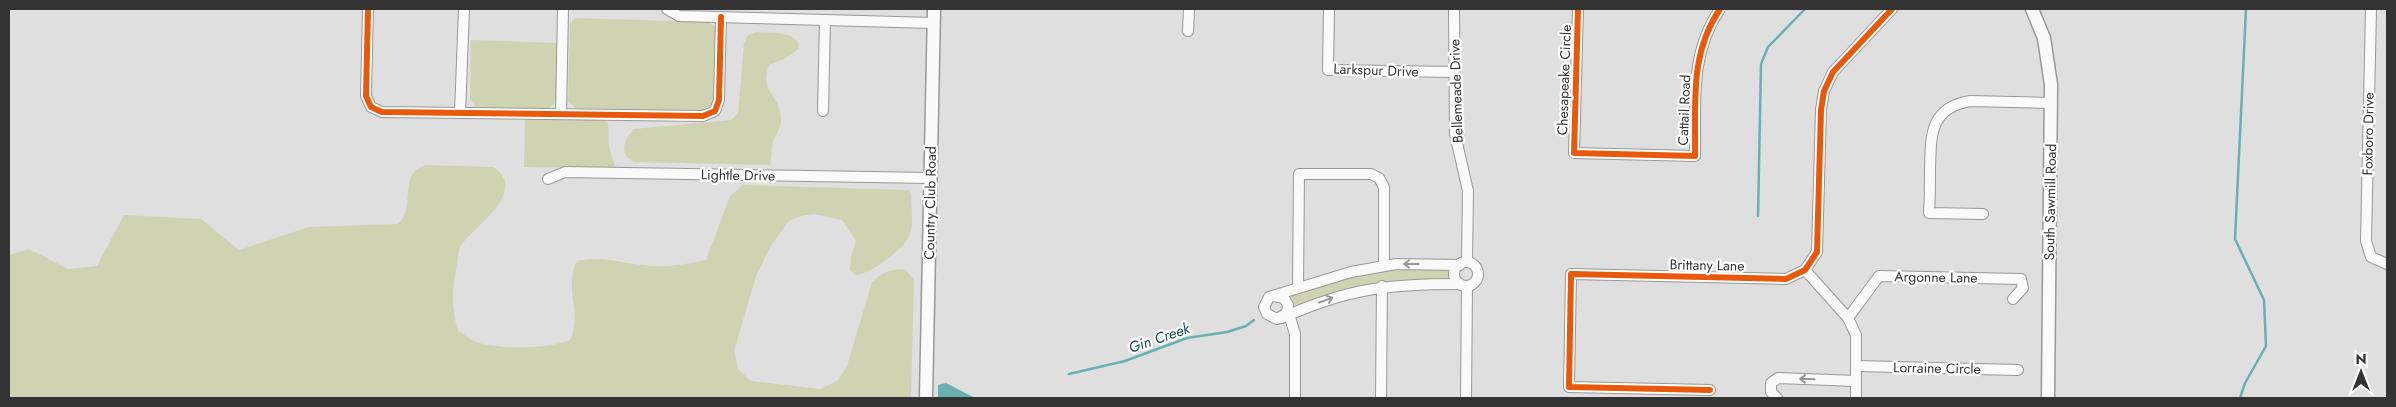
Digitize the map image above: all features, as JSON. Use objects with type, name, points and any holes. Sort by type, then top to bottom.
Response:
[{"type":"street","points":[[368,9],[366,96],[370,107],[382,112],[703,116],[714,111],[720,100],[721,17]]},
{"type":"street","points":[[460,113],[464,9]]},
{"type":"street","points":[[561,114],[563,9]]},
{"type":"street","points":[[667,9],[679,16],[933,23]]},
{"type":"street","name":"Country Club Road","points":[[926,398],[934,9]]},
{"type":"street","points":[[1188,31],[1189,9]]},
{"type":"street","name":"Larkspur Drive","points":[[1329,9],[1328,70],[1454,72]]},
{"type":"street","name":"Bellemeade Drive","points":[[1454,9],[1455,138],[1468,192],[1463,264]]},
{"type":"street","name":"Chesapeake Circle","points":[[1574,153],[1578,9]]},
{"type":"street","name":"Cattail Road","points":[[1574,153],[1695,156],[1699,54],[1711,23],[1720,9]]},
{"type":"street","points":[[1856,398],[1856,336],[1848,318],[1805,270],[1817,252],[1821,110],[1824,90],[1833,72],[1892,9]]},
{"type":"street","name":"South Sawmill Road","points":[[2032,9],[2046,50],[2050,73],[2048,398]]},
{"type":"street","name":"Foxboro Drive","points":[[2371,9],[2366,241],[2371,257],[2387,264]]},
{"type":"street","points":[[823,111],[825,20]]},
{"type":"street","points":[[1982,214],[1929,213],[1931,146],[1935,123],[1941,114],[1958,103],[1970,101],[2051,103]]},
{"type":"street","name":"Lightle Drive","points":[[548,179],[565,172],[930,178]]},
{"type":"street","points":[[1298,287],[1298,174],[1371,174],[1379,178],[1384,187],[1384,265]]},
{"type":"street","points":[[1463,264],[1454,274],[1464,285],[1466,398]]},
{"type":"street","points":[[1463,264],[1474,266],[1478,272],[1474,283],[1464,285],[1382,286],[1340,295],[1273,319],[1265,311],[1265,303],[1273,296],[1298,287],[1384,265],[1463,264]]},
{"type":"street","name":"Brittany Lane","points":[[1710,390],[1569,387],[1571,274],[1786,279],[1805,270]]},
{"type":"street","name":"Argonne Lane","points":[[1848,318],[1879,276],[2021,279],[2023,288],[2013,299]]},
{"type":"street","points":[[1381,398],[1382,286]]},
{"type":"street","points":[[1273,296],[1280,296],[1286,301],[1288,309],[1285,316]]},
{"type":"street","points":[[1285,316],[1296,334],[1295,398]]},
{"type":"street","name":"Lorraine Circle","points":[[1857,366],[2018,370]]},
{"type":"street","points":[[1777,398],[1771,392],[1771,383],[1778,378],[1856,381]]},
{"type":"green space","points":[[575,18],[709,22],[715,27],[714,99],[710,106],[703,110],[575,108],[568,101],[570,23]]},
{"type":"green space","points":[[757,32],[791,36],[799,43],[798,49],[786,58],[769,65],[767,75],[768,89],[778,105],[781,120],[773,141],[770,165],[634,162],[629,159],[624,151],[624,146],[634,129],[731,120],[738,114],[744,43],[748,35]]},
{"type":"green space","points":[[471,40],[558,43],[558,100],[548,109],[476,107],[470,99]]},
{"type":"green space","points":[[525,119],[605,120],[608,123],[609,148],[616,168],[524,167]]},
{"type":"green space","points":[[425,165],[493,167],[503,176],[505,186],[503,197],[496,208],[460,247],[454,281],[453,306],[458,331],[479,343],[512,347],[550,345],[570,340],[575,320],[572,281],[577,261],[605,259],[658,266],[679,265],[706,260],[730,196],[743,185],[908,190],[911,194],[912,219],[910,234],[907,240],[887,260],[862,274],[855,275],[850,270],[851,256],[856,241],[842,220],[814,214],[801,216],[789,221],[770,247],[756,276],[734,351],[738,369],[751,381],[821,389],[838,380],[847,366],[872,282],[887,272],[905,269],[914,280],[911,398],[9,398],[9,255],[29,249],[68,269],[97,266],[124,215],[201,219],[239,250],[309,227],[398,224],[406,209],[409,183],[412,176]]},
{"type":"green space","points":[[1407,268],[1450,270],[1451,274],[1446,280],[1388,281],[1351,288],[1296,305],[1291,302],[1292,295],[1335,281],[1378,271]]},
{"type":"water","points":[[946,383],[975,398],[938,398],[938,385]]},
{"type":"waterway","points":[[1758,216],[1761,64],[1768,47],[1805,9]]},
{"type":"waterway","points":[[2240,398],[2245,383],[2266,346],[2264,300],[2235,239],[2246,9]]},
{"type":"waterway","name":"Gin Creek","points":[[1069,374],[1125,361],[1187,338],[1227,332],[1246,326],[1254,320]]},
{"type":"cycle path","points":[[368,9],[366,96],[371,107],[382,112],[703,116],[715,111],[719,100],[721,17]]},
{"type":"cycle path","points":[[1578,9],[1574,153],[1695,156],[1695,98],[1699,62],[1710,26],[1720,9]]},
{"type":"cycle path","points":[[1710,390],[1569,387],[1571,274],[1786,279],[1805,270],[1817,252],[1821,110],[1824,91],[1833,72],[1892,9]]}]
